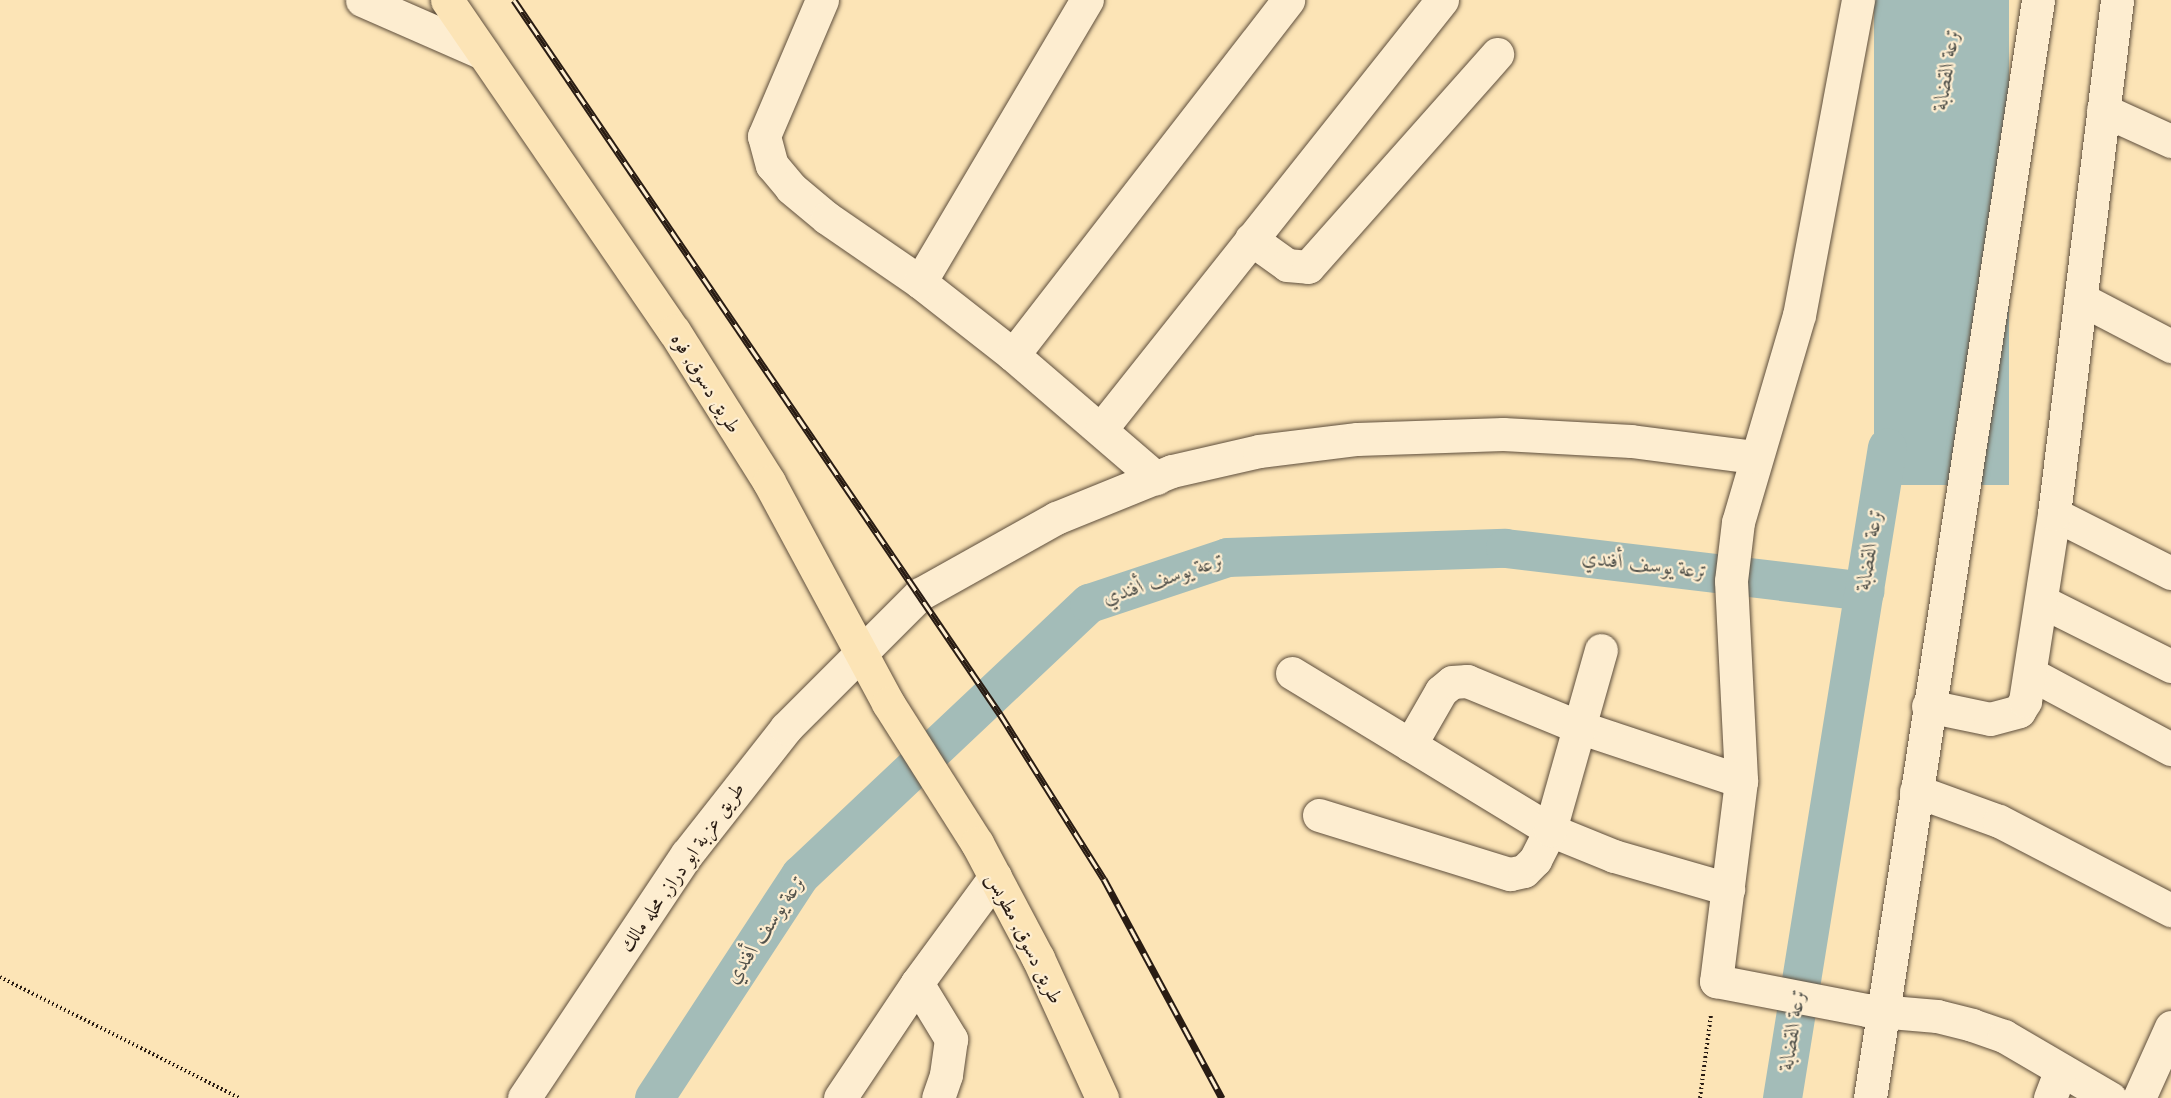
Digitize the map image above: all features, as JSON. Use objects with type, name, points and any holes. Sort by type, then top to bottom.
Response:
[{"type":"main road","name":"طريق دسوق, فوه","points":[[447,0],[674,331],[757,462],[888,703],[938,783]]},
{"type":"main road","name":"طريق دسوق, مطوبس","points":[[938,783],[995,877],[1038,958],[1102,1098]]},
{"type":"street","points":[[362,0],[483,53]]},
{"type":"street","points":[[822,0],[768,125],[765,151],[791,188],[920,282],[1101,429],[1156,478]]},
{"type":"street","points":[[920,282],[1087,0]]},
{"type":"street","points":[[1013,356],[1288,0]]},
{"type":"street","points":[[1101,429],[1442,0]]},
{"type":"street","points":[[1858,0],[1799,315],[1755,457],[1738,522],[1731,581],[1741,781],[1716,981],[1874,1010],[1937,1017],[1972,1025],[2004,1036],[2056,1084],[2110,1098]]},
{"type":"street","points":[[1870,1098],[1874,1010],[1916,791],[2038,0]]},
{"type":"street","points":[[1929,706],[1990,719],[2005,717],[2019,711],[2025,701],[2043,602],[2117,0]]},
{"type":"street","points":[[1251,239],[1287,265],[1308,267],[1497,54]]},
{"type":"street","points":[[2103,110],[2171,141]]},
{"type":"street","points":[[2081,299],[2168,336]]},
{"type":"street","name":"طريق عزبة ابو دراز, محله مالك","points":[[524,1098],[719,810],[786,728],[860,651],[920,594],[1056,518],[1156,478],[1259,451],[1357,439],[1480,435],[1631,441],[1755,457]]},
{"type":"street","points":[[2054,514],[2171,573]]},
{"type":"street","points":[[2043,602],[2171,666]]},
{"type":"street","points":[[1319,815],[1510,874],[1524,871],[1535,860],[1550,830],[1601,650]]},
{"type":"street","points":[[1292,673],[1550,830],[1614,856],[1728,889]]},
{"type":"street","points":[[2031,674],[2171,749]]},
{"type":"street","points":[[1410,745],[1441,692],[1452,682],[1467,681],[1580,727],[1741,781]]},
{"type":"street","points":[[1916,791],[1999,821],[2171,910]]},
{"type":"street","points":[[840,1098],[916,983],[995,877]]},
{"type":"street","points":[[916,983],[951,1039],[946,1075],[938,1098]]},
{"type":"street","points":[[2139,1098],[2171,1026]]},
{"type":"path","points":[[0,977],[240,1098]]},
{"type":"path","points":[[1700,1098],[1716,981]]},
{"type":"water","points":[[1874,0],[2009,0],[2009,485],[1874,485]]},
{"type":"waterway","name":"ترعة القضابة","points":[[1782,1098],[1887,447]]},
{"type":"waterway","name":"ترعة يوسف أفندي","points":[[654,1098],[800,875],[1089,603],[1227,557],[1505,548],[1864,591]]},
{"type":"railway","points":[[514,0],[1000,714],[1104,879],[1222,1098]]}]
